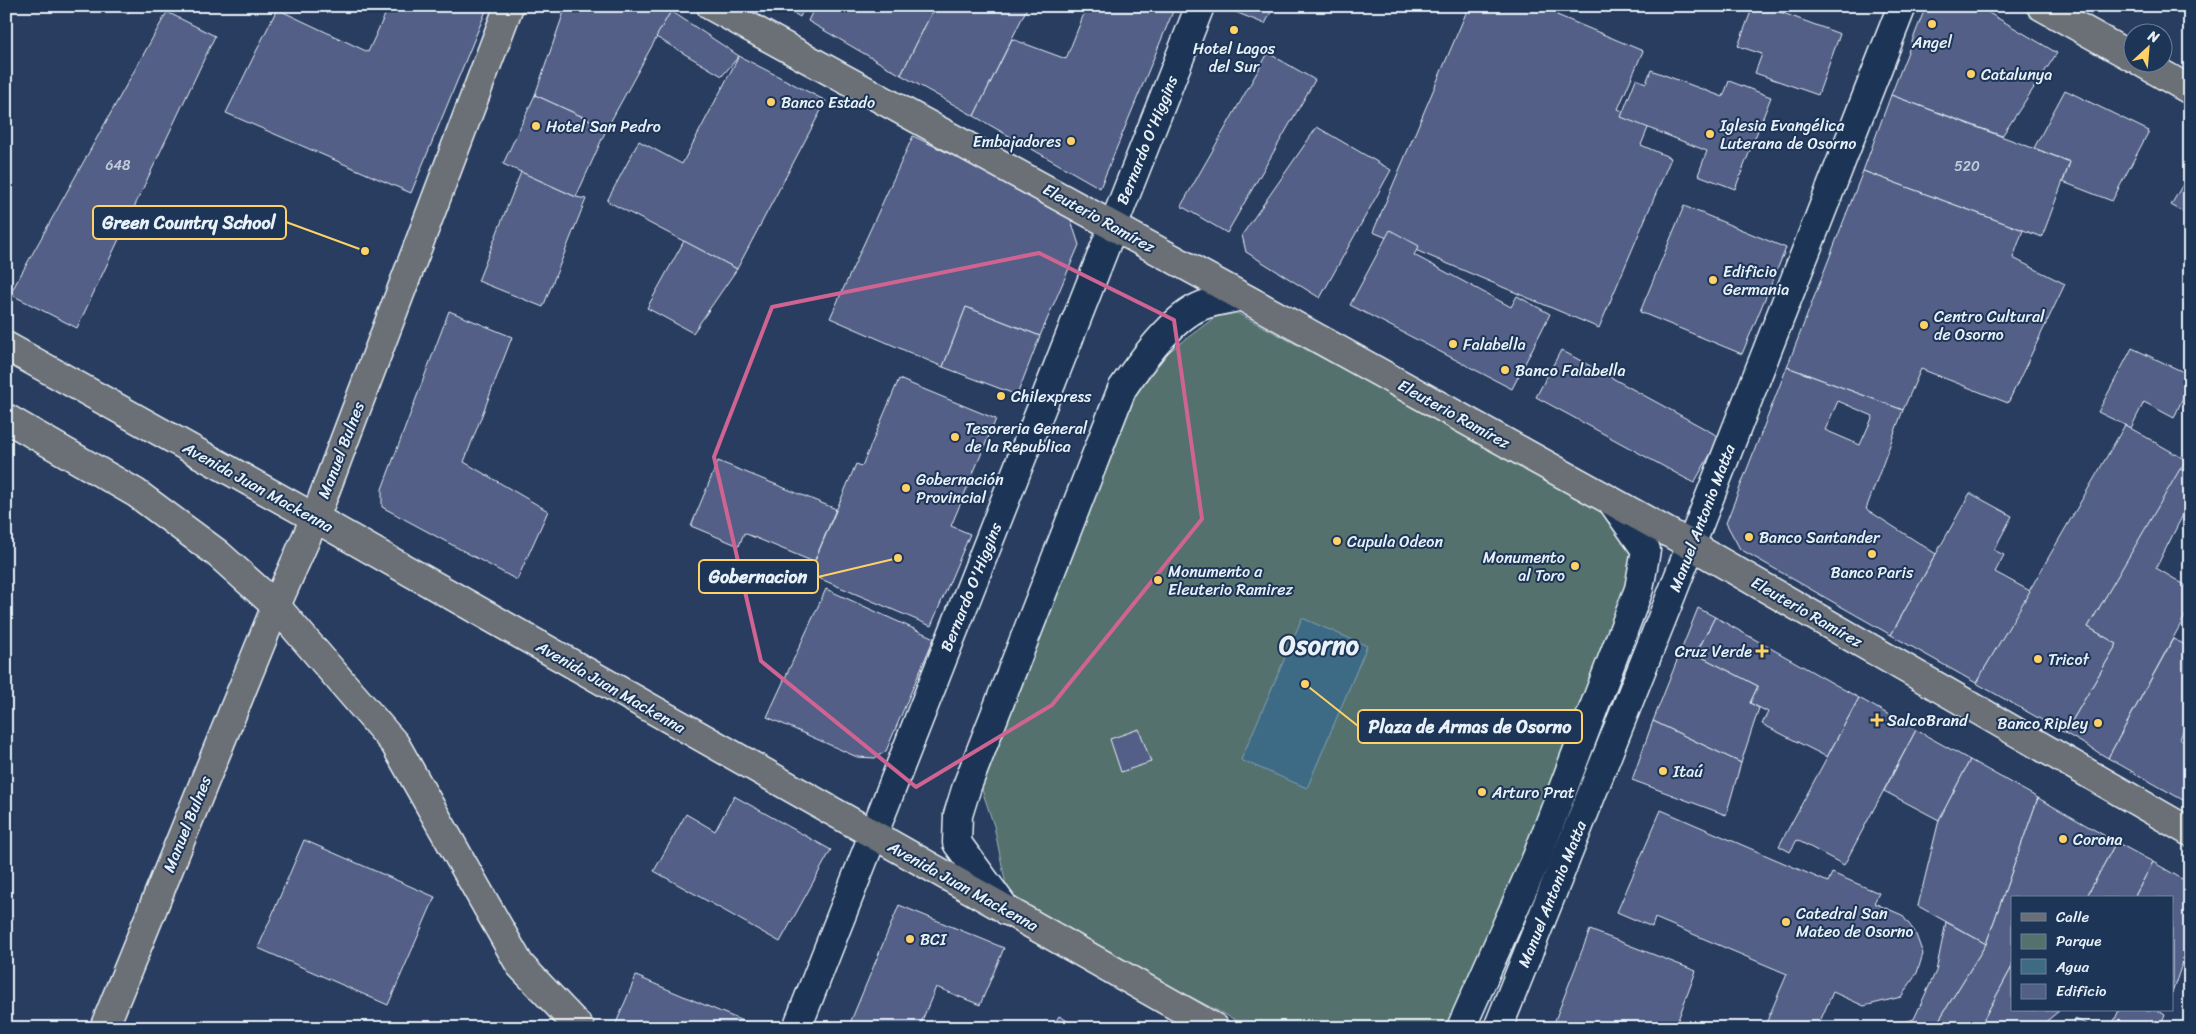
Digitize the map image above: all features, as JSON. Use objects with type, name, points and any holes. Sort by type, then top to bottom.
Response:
[{"type":"main road","name":"Manuel Bulnes","points":[[104,1028],[276,606],[315,518],[509,6]]},
{"type":"main road","name":"Eleuterio Ramírez","points":[[711,6],[1691,545],[2190,832]]},
{"type":"main road","points":[[2041,6],[2124,52]]},
{"type":"main road","points":[[2158,72],[2190,90]]},
{"type":"main road","name":"Avenida Juan Mackenna","points":[[6,346],[315,518],[873,836],[1215,1028]]},
{"type":"main road","points":[[6,418],[143,498],[217,553],[276,606],[395,744],[520,965],[580,1028]]},
{"type":"street","name":"Bernardo O'Higgins","points":[[797,1028],[1200,6]]},
{"type":"street","name":"Manuel Antonio Matta","points":[[1498,1028],[1691,545],[1902,6]]},
{"type":"street","points":[[1007,910],[957,843],[958,815],[967,786],[1122,389],[1145,355],[1176,323],[1198,307],[1240,296]]},
{"type":"street","name":"Manuel Antonio Matta","points":[[1461,1028],[1537,857],[1640,589],[1646,550],[1613,503]]},
{"type":"highlighted area","points":[[1039,253],[1174,320],[1202,519],[1052,705],[916,787],[761,661],[714,457],[772,307]]},
{"type":"green space","points":[[1237,313],[1616,513],[1635,553],[1631,580],[1523,852],[1449,1028],[1251,1028],[1121,961],[1008,895],[994,826],[981,787],[1141,373],[1215,317]]},
{"type":"water","points":[[1302,618],[1367,646],[1307,788],[1241,760]]},
{"type":"building","points":[[111,6],[132,6],[128,14]]},
{"type":"building","points":[[389,6],[488,6],[411,193],[226,113],[277,9],[368,52]]},
{"type":"building","points":[[566,6],[662,6],[671,11],[607,128],[535,95]]},
{"type":"building","points":[[782,6],[805,6],[800,17]]},
{"type":"building","points":[[815,6],[935,6],[901,75],[808,21]]},
{"type":"building","points":[[935,6],[1028,6],[974,116],[901,75]]},
{"type":"building","points":[[1087,6],[1166,6],[1174,9],[1100,188],[974,116],[1012,39],[1066,59]]},
{"type":"building","points":[[1229,6],[1274,6],[1265,24],[1228,9]]},
{"type":"building","points":[[1469,6],[1560,6],[1557,15],[1643,51],[1618,109],[1650,123],[1641,145],[1671,158],[1599,328],[1373,232]]},
{"type":"building","points":[[1753,6],[1764,6],[1840,34],[1818,95],[1755,73],[1762,54],[1738,46]]},
{"type":"building","name":"Catalunya","points":[[1926,6],[1977,6],[2057,53],[2002,136],[1891,95]]},
{"type":"building","points":[[671,11],[739,56],[722,76],[656,37]]},
{"type":"building","points":[[167,12],[215,36],[77,328],[10,294]]},
{"type":"building","points":[[1268,53],[1315,80],[1227,233],[1181,206]]},
{"type":"building","points":[[739,56],[826,101],[737,269],[607,201],[639,141],[682,164]]},
{"type":"building","name":"Iglesia Evangélica Luterana de Osorno","points":[[1651,70],[1723,97],[1729,81],[1771,97],[1735,189],[1698,175],[1707,151],[1621,117],[1636,79],[1646,83]]},
{"type":"building","points":[[2065,90],[2149,131],[2112,201],[2063,182],[2070,162],[2034,148]]},
{"type":"building","points":[[535,95],[607,128],[576,197],[503,164]]},
{"type":"building","points":[[1891,95],[2070,162],[2042,237],[1863,171]]},
{"type":"building","points":[[1317,127],[1391,170],[1320,298],[1246,252],[1242,235]]},
{"type":"building","points":[[913,136],[1068,211],[1079,245],[1040,336],[966,307],[943,367],[830,318]]},
{"type":"building","name":"Centro Cultural de Osorno","points":[[1863,171],[2023,230],[2013,258],[2065,284],[2008,403],[1921,369],[1903,410],[1787,367]]},
{"type":"building","points":[[521,172],[576,197],[586,199],[543,307],[478,281]]},
{"type":"building","points":[[2190,172],[2190,216],[2171,205]]},
{"type":"building","name":"Edificio Germania","points":[[1684,206],[1786,248],[1742,354],[1640,312]]},
{"type":"building","points":[[1390,230],[1419,246],[1414,255],[1511,307],[1517,296],[1550,314],[1512,389],[1350,305]]},
{"type":"building","points":[[684,241],[737,269],[693,333],[647,308]]},
{"type":"building","points":[[966,307],[1040,336],[1017,395],[943,367]]},
{"type":"building","points":[[449,311],[512,337],[464,462],[548,511],[517,580],[382,507],[382,489]]},
{"type":"building","points":[[2132,348],[2190,375],[2190,397],[2184,395],[2174,418],[2144,402],[2131,428],[2098,412]]},
{"type":"building","points":[[1561,350],[1720,437],[1694,483],[1536,397]]},
{"type":"building","points":[[1787,367],[1903,410],[1866,509],[1936,554],[1891,635],[1740,549],[1726,523]],"holes":[[[1838,401],[1873,416],[1860,445],[1825,430]]]},
{"type":"building","name":"Gobernación Provincial","points":[[899,379],[996,419],[951,526],[970,534],[931,626],[809,574],[856,464],[862,466]]},
{"type":"building","points":[[2125,425],[2186,460],[2088,627],[2117,644],[2065,733],[1976,683]]},
{"type":"building","points":[[718,461],[836,509],[814,562],[744,533],[739,546],[691,526]]},
{"type":"building","points":[[2180,469],[2190,473],[2190,501],[2156,568],[2190,588],[2190,607],[2108,758],[2065,733],[2117,644],[2088,627]]},
{"type":"building","points":[[1970,493],[2012,516],[1994,550],[2004,555],[1995,572],[2030,591],[1976,683],[1891,635]]},
{"type":"building","points":[[826,589],[934,638],[886,751],[875,758],[857,757],[767,717]]},
{"type":"building","points":[[1698,608],[1715,617],[1696,654],[1758,686],[1750,703],[1759,708],[1741,763],[1653,721]]},
{"type":"building","points":[[1715,617],[1859,698],[1827,757],[1762,724],[1768,712],[1750,703],[1758,686],[1696,654]]},
{"type":"building","points":[[2173,639],[2190,647],[2190,714],[2180,739],[2190,749],[2190,804],[2108,758]]},
{"type":"building","points":[[1859,698],[1916,730],[1844,865],[1797,840],[1790,852],[1779,846]]},
{"type":"building","points":[[1653,721],[1741,763],[1726,815],[1632,780]]},
{"type":"building","points":[[1139,729],[1151,762],[1121,772],[1110,739]]},
{"type":"building","points":[[1916,730],[1970,760],[1939,820],[1884,791]]},
{"type":"building","points":[[1970,760],[2038,798],[1986,944],[1918,906],[1939,820]]},
{"type":"building","points":[[734,796],[831,850],[780,942],[654,871],[686,814],[715,831]]},
{"type":"building","points":[[2038,798],[2116,842],[2087,896],[2011,896],[2011,969],[1979,1028],[1934,1028],[1986,944]]},
{"type":"building","name":"Catedral San Mateo de Osorno","points":[[1661,810],[1828,882],[1832,873],[1879,893],[1874,903],[1902,915],[1915,932],[1923,954],[1917,973],[1901,997],[1864,1006],[1833,992],[1817,1028],[1764,1028],[1787,974],[1655,918],[1652,927],[1617,912]]},
{"type":"building","points":[[304,840],[435,897],[388,1005],[258,948]]},
{"type":"building","points":[[2116,842],[2153,862],[2135,896],[2087,896]]},
{"type":"building","points":[[2153,862],[2190,885],[2190,941],[2174,987],[2174,896],[2135,896]]},
{"type":"building","points":[[899,905],[1004,948],[980,1005],[936,987],[919,1028],[848,1028]]},
{"type":"building","points":[[1946,922],[1986,944],[1934,1028],[1887,1028],[1914,1019],[1936,971]]},
{"type":"building","points":[[1590,930],[1696,971],[1675,1028],[1552,1028]]},
{"type":"building","points":[[2011,969],[2011,1012],[2058,1012],[2038,1028],[1979,1028]]},
{"type":"building","points":[[636,976],[752,1025],[751,1028],[614,1028]]},
{"type":"building","points":[[2118,1012],[2160,1012],[2165,1015],[2160,1028],[2111,1028]]},
{"type":"building","points":[[1059,1016],[1080,1028],[1052,1028]]},
{"type":"building","points":[[2075,1019],[2096,1028],[2072,1028]]},
{"type":"place","name":"Angel","points":[[1932,24]]},
{"type":"place","name":"Hotel Lagos del Sur","points":[[1234,30]]},
{"type":"place","name":"Catalunya","points":[[1971,74]]},
{"type":"place","name":"Banco Estado","points":[[771,102]]},
{"type":"place","name":"Hotel San Pedro","points":[[536,126]]},
{"type":"place","name":"Iglesia Evangélica Luterana de Osorno","points":[[1710,134]]},
{"type":"place","name":"Embajadores","points":[[1071,141]]},
{"type":"place","name":"Green Country School","points":[[365,251]]},
{"type":"place","name":"Edificio Germania","points":[[1713,280]]},
{"type":"place","name":"Centro Cultural de Osorno","points":[[1924,325]]},
{"type":"place","name":"Falabella","points":[[1453,344]]},
{"type":"place","name":"Banco Falabella","points":[[1505,370]]},
{"type":"place","name":"Chilexpress","points":[[1001,396]]},
{"type":"place","name":"Tesoreria General de la Republica","points":[[955,437]]},
{"type":"place","name":"Gobernación Provincial","points":[[906,488]]},
{"type":"place","name":"Banco Santander","points":[[1749,537]]},
{"type":"place","name":"Cupula Odeon","points":[[1337,541]]},
{"type":"place","name":"Banco Paris","points":[[1872,554]]},
{"type":"place","name":"Gobernacion","points":[[898,558]]},
{"type":"place","name":"Monumento al Toro","points":[[1575,566]]},
{"type":"place","name":"Monumento a Eleuterio Ramirez","points":[[1158,580]]},
{"type":"place","name":"Cruz Verde","points":[[1762,651]]},
{"type":"place","name":"Tricot","points":[[2038,659]]},
{"type":"place","name":"Plaza de Armas de Osorno","points":[[1305,684]]},
{"type":"place","name":"SalcoBrand","points":[[1877,720]]},
{"type":"place","name":"Banco Ripley","points":[[2098,723]]},
{"type":"place","name":"Itaú","points":[[1663,771]]},
{"type":"place","name":"Arturo Prat","points":[[1482,792]]},
{"type":"place","name":"Corona","points":[[2063,839]]},
{"type":"place","name":"Catedral San Mateo de Osorno","points":[[1786,922]]},
{"type":"place","name":"BCI","points":[[910,939]]},
{"type":"district","name":"Osorno","points":[[1319,645]]}]
